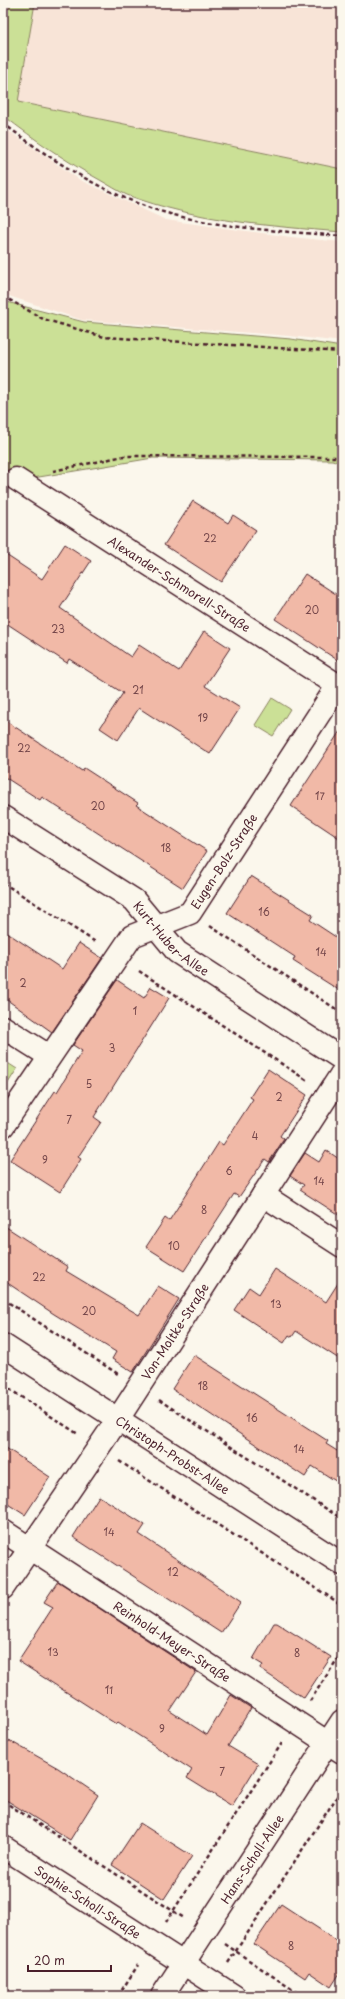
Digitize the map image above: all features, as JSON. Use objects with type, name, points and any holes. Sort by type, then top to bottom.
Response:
[{"type":"street","name":"Alexander-Schmorell-Straße","points":[[16,479],[340,686]]},
{"type":"street","name":"Eugen-Bolz-Straße","points":[[3,1126],[49,1056],[132,936],[190,913],[340,686]]},
{"type":"street","name":"Kurt-Huber-Allee","points":[[3,816],[134,900],[177,952],[342,1059]]},
{"type":"street","points":[[3,1027],[49,1056]]},
{"type":"street","name":"Von-Moltke-Straße","points":[[3,1588],[118,1419],[342,1073]]},
{"type":"street","points":[[263,1195],[342,1246]]},
{"type":"street","name":"Christoph-Probst-Allee","points":[[3,1346],[342,1564]]},
{"type":"street","name":"Reinhold-Meyer-Straße","points":[[3,1531],[335,1748]]},
{"type":"street","name":"Hans-Scholl-Allee","points":[[162,1996],[204,1931],[335,1748],[342,1721]]},
{"type":"street","name":"Sophie-Scholl-Straße","points":[[3,1847],[234,1996]]},
{"type":"path","points":[[3,123],[27,142],[83,178],[124,198],[154,209],[190,218],[257,229],[342,236]]},
{"type":"path","points":[[3,296],[43,319],[104,337],[342,352]]},
{"type":"path","points":[[16,479],[124,456],[336,457],[342,460]]},
{"type":"path","points":[[3,883],[328,1094]]},
{"type":"path","points":[[3,1299],[342,1519]]},
{"type":"path","points":[[3,1385],[342,1605]]},
{"type":"path","points":[[118,1996],[342,1652]]},
{"type":"path","points":[[214,1984],[342,1789]]},
{"type":"path","points":[[3,1801],[236,1951],[302,1996]]},
{"type":"shaded area","points":[[35,3],[342,3],[342,169],[18,102]]},
{"type":"shaded area","points":[[3,127],[80,180],[166,220],[291,237],[342,242],[342,342],[290,336],[82,320],[3,294]]},
{"type":"green space","points":[[3,3],[35,3],[18,102],[342,169],[342,232],[260,225],[206,217],[153,204],[120,192],[75,166],[27,134],[4,116],[3,117]]},
{"type":"green space","points":[[3,301],[84,322],[291,339],[342,347],[342,463],[332,460],[153,458],[3,483]]},
{"type":"green space","points":[[272,698],[290,709],[273,736],[255,725]]},
{"type":"green space","points":[[3,1060],[17,1069],[3,1091]]},
{"type":"building","points":[[193,501],[228,523],[233,515],[256,530],[221,582],[164,545]]},
{"type":"building","points":[[65,544],[91,561],[60,608],[131,657],[139,645],[179,671],[204,631],[230,648],[205,686],[240,708],[210,754],[139,708],[118,740],[100,728],[123,693],[69,659],[67,663],[3,621],[3,553],[42,579]]},
{"type":"building","points":[[305,574],[342,598],[342,663],[275,619]]},
{"type":"building","points":[[3,719],[82,771],[84,768],[138,803],[136,805],[207,851],[183,888],[42,797],[40,800],[3,776]]},
{"type":"building","points":[[342,728],[342,840],[291,806]]},
{"type":"building","points":[[251,876],[313,915],[310,920],[342,941],[342,992],[293,961],[295,957],[227,913]]},
{"type":"building","points":[[3,930],[62,969],[79,943],[102,958],[52,1032],[3,997]]},
{"type":"building","points":[[117,980],[144,998],[151,987],[169,998],[94,1117],[101,1122],[78,1157],[81,1159],[60,1192],[10,1160],[55,1091],[57,1092],[82,1051],[73,1045]]},
{"type":"building","points":[[268,1069],[307,1095],[280,1136],[284,1139],[269,1162],[265,1159],[239,1197],[234,1194],[184,1271],[146,1247],[165,1218],[169,1221],[219,1142],[223,1145],[253,1099],[250,1097]]},
{"type":"building","points":[[326,1150],[342,1161],[342,1217],[300,1190],[304,1185],[290,1176],[305,1153],[319,1162]]},
{"type":"building","points":[[3,1225],[68,1267],[66,1271],[139,1315],[158,1286],[179,1299],[133,1372],[112,1359],[116,1352],[54,1314],[3,1280]]},
{"type":"building","points":[[275,1269],[326,1302],[342,1277],[342,1361],[296,1331],[292,1337],[289,1335],[284,1343],[234,1310],[249,1287],[259,1294]]},
{"type":"building","points":[[194,1355],[328,1441],[326,1444],[342,1454],[342,1485],[312,1466],[305,1477],[172,1389]]},
{"type":"building","points":[[3,1446],[50,1477],[25,1515],[3,1501]]},
{"type":"building","points":[[99,1496],[145,1525],[139,1534],[241,1602],[221,1633],[73,1537]]},
{"type":"building","points":[[58,1581],[196,1672],[170,1711],[207,1735],[231,1695],[251,1708],[228,1746],[258,1764],[232,1806],[187,1778],[192,1770],[118,1722],[116,1724],[18,1661],[53,1607],[44,1602]]},
{"type":"building","points":[[274,1623],[277,1623],[331,1657],[304,1698],[260,1669],[263,1665],[253,1659]]},
{"type":"building","points":[[3,1737],[58,1768],[98,1795],[70,1840],[3,1798]]},
{"type":"building","points":[[140,1823],[192,1856],[164,1899],[112,1865]]},
{"type":"building","points":[[281,1904],[342,1944],[342,1970],[331,1987],[309,1972],[305,1978],[254,1944]]}]
